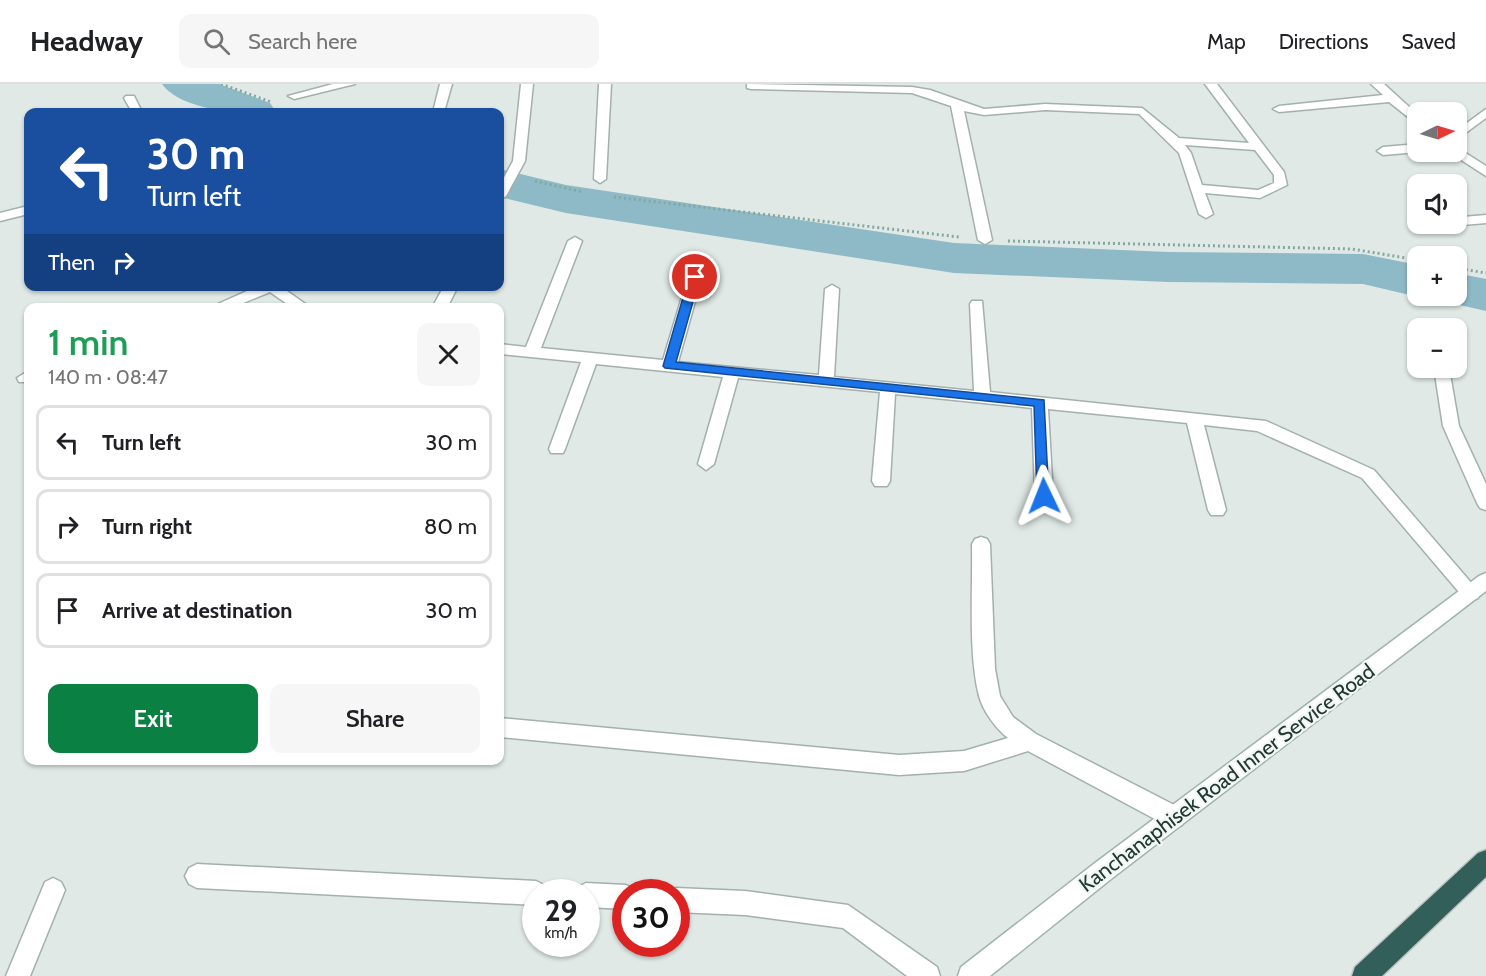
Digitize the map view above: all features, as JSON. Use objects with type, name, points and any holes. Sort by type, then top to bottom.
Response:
[{"type":"highway","points":[[1364,976],[1486,861]]},
{"type":"street","points":[[294,96],[348,84]]},
{"type":"street","points":[[439,108],[446,84]]},
{"type":"street","points":[[504,189],[519,161],[527,84]]},
{"type":"street","points":[[600,179],[605,84]]},
{"type":"street","points":[[1197,188],[1260,194],[1281,185],[1280,174],[1211,84]]},
{"type":"street","points":[[1377,84],[1407,113]]},
{"type":"street","points":[[751,86],[912,90],[926,92],[957,105],[984,112],[1045,107],[1142,111],[1176,141],[1185,153],[1206,214]]},
{"type":"street","points":[[130,98],[135,108]]},
{"type":"street","points":[[1280,109],[1390,98]]},
{"type":"street","points":[[957,105],[985,240]]},
{"type":"street","points":[[1467,128],[1486,112]]},
{"type":"street","points":[[1176,141],[1260,147]]},
{"type":"street","points":[[1383,151],[1407,149]]},
{"type":"street","points":[[1467,159],[1486,172]]},
{"type":"street","points":[[0,217],[24,211]]},
{"type":"street","points":[[1467,221],[1486,219]]},
{"type":"street","points":[[532,352],[575,241]]},
{"type":"street","points":[[669,366],[695,277]]},
{"type":"street","points":[[826,381],[832,289]]},
{"type":"street","points":[[229,303],[261,291]]},
{"type":"street","points":[[278,291],[296,303]]},
{"type":"street","points":[[977,304],[982,397]]},
{"type":"street","points":[[504,349],[1260,425],[1368,474],[1478,587]]},
{"type":"street","points":[[557,449],[590,358]]},
{"type":"street","points":[[706,464],[732,372]]},
{"type":"street","points":[[1443,378],[1451,426],[1486,503]]},
{"type":"street","points":[[881,481],[888,387]]},
{"type":"street","points":[[1040,403],[1044,496]]},
{"type":"street","points":[[1194,418],[1217,510]]},
{"type":"street","points":[[981,544],[985,669],[990,698],[1006,724],[1029,741],[1174,817]]},
{"type":"street","name":"Kanchanaphisek Road Inner Service Road","points":[[970,976],[1174,817],[1478,587]]},
{"type":"street","points":[[504,728],[899,765],[964,760],[1029,741]]},
{"type":"street","points":[[197,876],[522,892]]},
{"type":"street","points":[[18,976],[53,890]]},
{"type":"street","points":[[690,901],[745,903],[848,917],[928,976]]},
{"type":"path","points":[[220,84],[273,103]]},
{"type":"path","points":[[1467,270],[1486,273]]},
{"type":"waterway","points":[[182,84],[245,108]]},
{"type":"waterway","points":[[504,184],[566,199],[954,258],[1168,267],[1363,269],[1407,279]]},
{"type":"waterway","points":[[1467,291],[1486,295]]},
{"type":"route","points":[[695,277],[669,366],[1040,403],[1044,496]]}]
